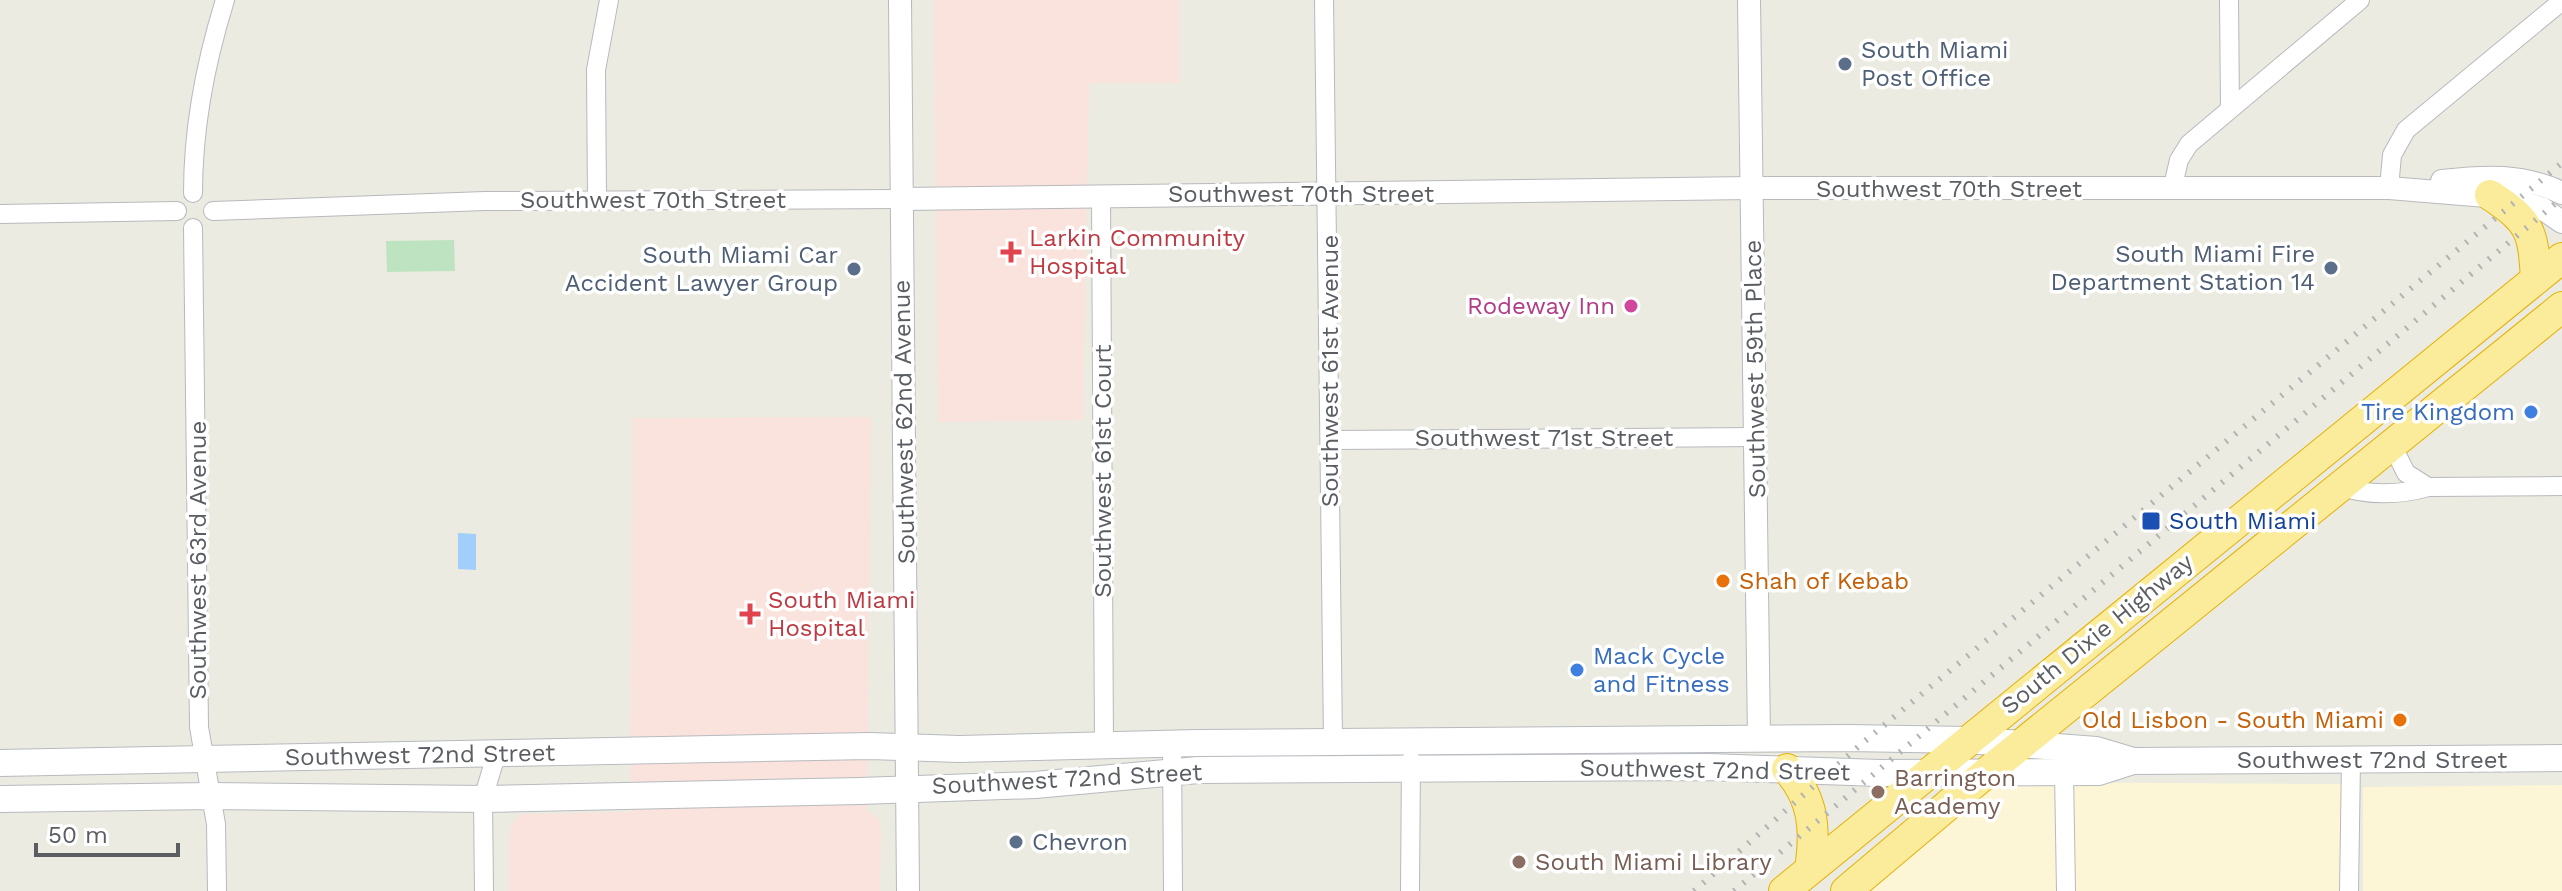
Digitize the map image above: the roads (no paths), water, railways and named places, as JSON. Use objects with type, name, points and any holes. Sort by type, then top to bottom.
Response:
[{"type":"highway","points":[[2490,195],[2520,215],[2532,233],[2536,279]]},
{"type":"highway","name":"South Dixie Highway","points":[[1784,891],[2562,258]]},
{"type":"highway","name":"South Dixie Highway","points":[[1846,891],[1986,773],[2562,307]]},
{"type":"highway","points":[[1787,769],[1802,786],[1814,821],[1810,869]]},
{"type":"main road","name":"Southwest 72nd Street","points":[[0,799],[210,796],[483,799],[1035,785],[1411,755],[1759,738],[1968,740],[2096,750],[2133,761],[2562,758]]},
{"type":"main road","points":[[1708,767],[1744,759],[1755,751],[1759,738]]},
{"type":"main road","name":"Southwest 72nd Street","points":[[0,763],[1333,741],[1411,755],[1787,769],[2099,772],[2133,761]]},
{"type":"street","points":[[193,193],[200,99],[208,56],[225,0]]},
{"type":"street","points":[[597,199],[596,70],[609,0]]},
{"type":"street","name":"Southwest 62nd Avenue","points":[[900,0],[908,891]]},
{"type":"street","name":"Southwest 61st Avenue","points":[[1324,0],[1333,741]]},
{"type":"street","name":"Southwest 59th Place","points":[[1749,0],[1759,738]]},
{"type":"street","points":[[2229,0],[2230,109]]},
{"type":"street","points":[[2172,190],[2182,154],[2230,109],[2360,0]]},
{"type":"street","points":[[2389,188],[2392,155],[2406,130],[2562,1]]},
{"type":"street","name":"Southwest 70th Street","points":[[2389,188],[2487,176],[2528,180],[2562,193]]},
{"type":"street","name":"Southwest 70th Street","points":[[213,211],[597,199],[902,199],[1751,188],[2389,188],[2490,195],[2532,205],[2562,222]]},
{"type":"street","points":[[193,193],[205,196],[213,211],[205,225],[193,228],[180,221],[177,211],[180,200],[193,193]]},
{"type":"street","name":"Southwest 61st Court","points":[[1101,195],[1104,747]]},
{"type":"street","points":[[0,214],[177,211]]},
{"type":"street","name":"Southwest 63rd Avenue","points":[[193,228],[199,727],[216,824],[217,891]]},
{"type":"street","name":"Southwest 71st Street","points":[[1331,440],[1757,437]]},
{"type":"street","points":[[2392,445],[2406,473],[2428,487]]},
{"type":"street","points":[[2340,486],[2358,492],[2413,492],[2428,487],[2562,486]]},
{"type":"street","points":[[1172,743],[1173,891]]},
{"type":"street","points":[[484,891],[483,799],[496,755]]},
{"type":"street","points":[[1410,891],[1411,755]]},
{"type":"street","points":[[2349,891],[2351,761]]},
{"type":"street","points":[[2064,772],[2066,891]]},
{"type":"water","points":[[458,533],[476,534],[476,570],[458,569]]},
{"type":"railway","points":[[1694,891],[1859,746],[2562,163]]},
{"type":"railway","points":[[1734,891],[2562,198]]},
{"type":"place","name":"South Miami Post Office","points":[[1845,64]]},
{"type":"place","name":"Larkin Community Hospital","points":[[1011,252]]},
{"type":"place","name":"South Miami Fire Department Station 14","points":[[2331,268]]},
{"type":"place","name":"South Miami Car Accident Lawyer Group","points":[[854,269]]},
{"type":"place","name":"Rodeway Inn","points":[[1631,306]]},
{"type":"place","name":"Tire Kingdom","points":[[2531,412]]},
{"type":"place","name":"South Miami","points":[[2151,521]]},
{"type":"place","name":"Shah of Kebab","points":[[1723,581]]},
{"type":"place","name":"South Miami Hospital","points":[[750,614]]},
{"type":"place","name":"Mack Cycle and Fitness","points":[[1577,670]]},
{"type":"place","name":"Old Lisbon - South Miami","points":[[2400,720]]},
{"type":"place","name":"Barrington Academy","points":[[1878,792]]},
{"type":"place","name":"Chevron","points":[[1016,842]]},
{"type":"place","name":"South Miami Library","points":[[1519,862]]}]
